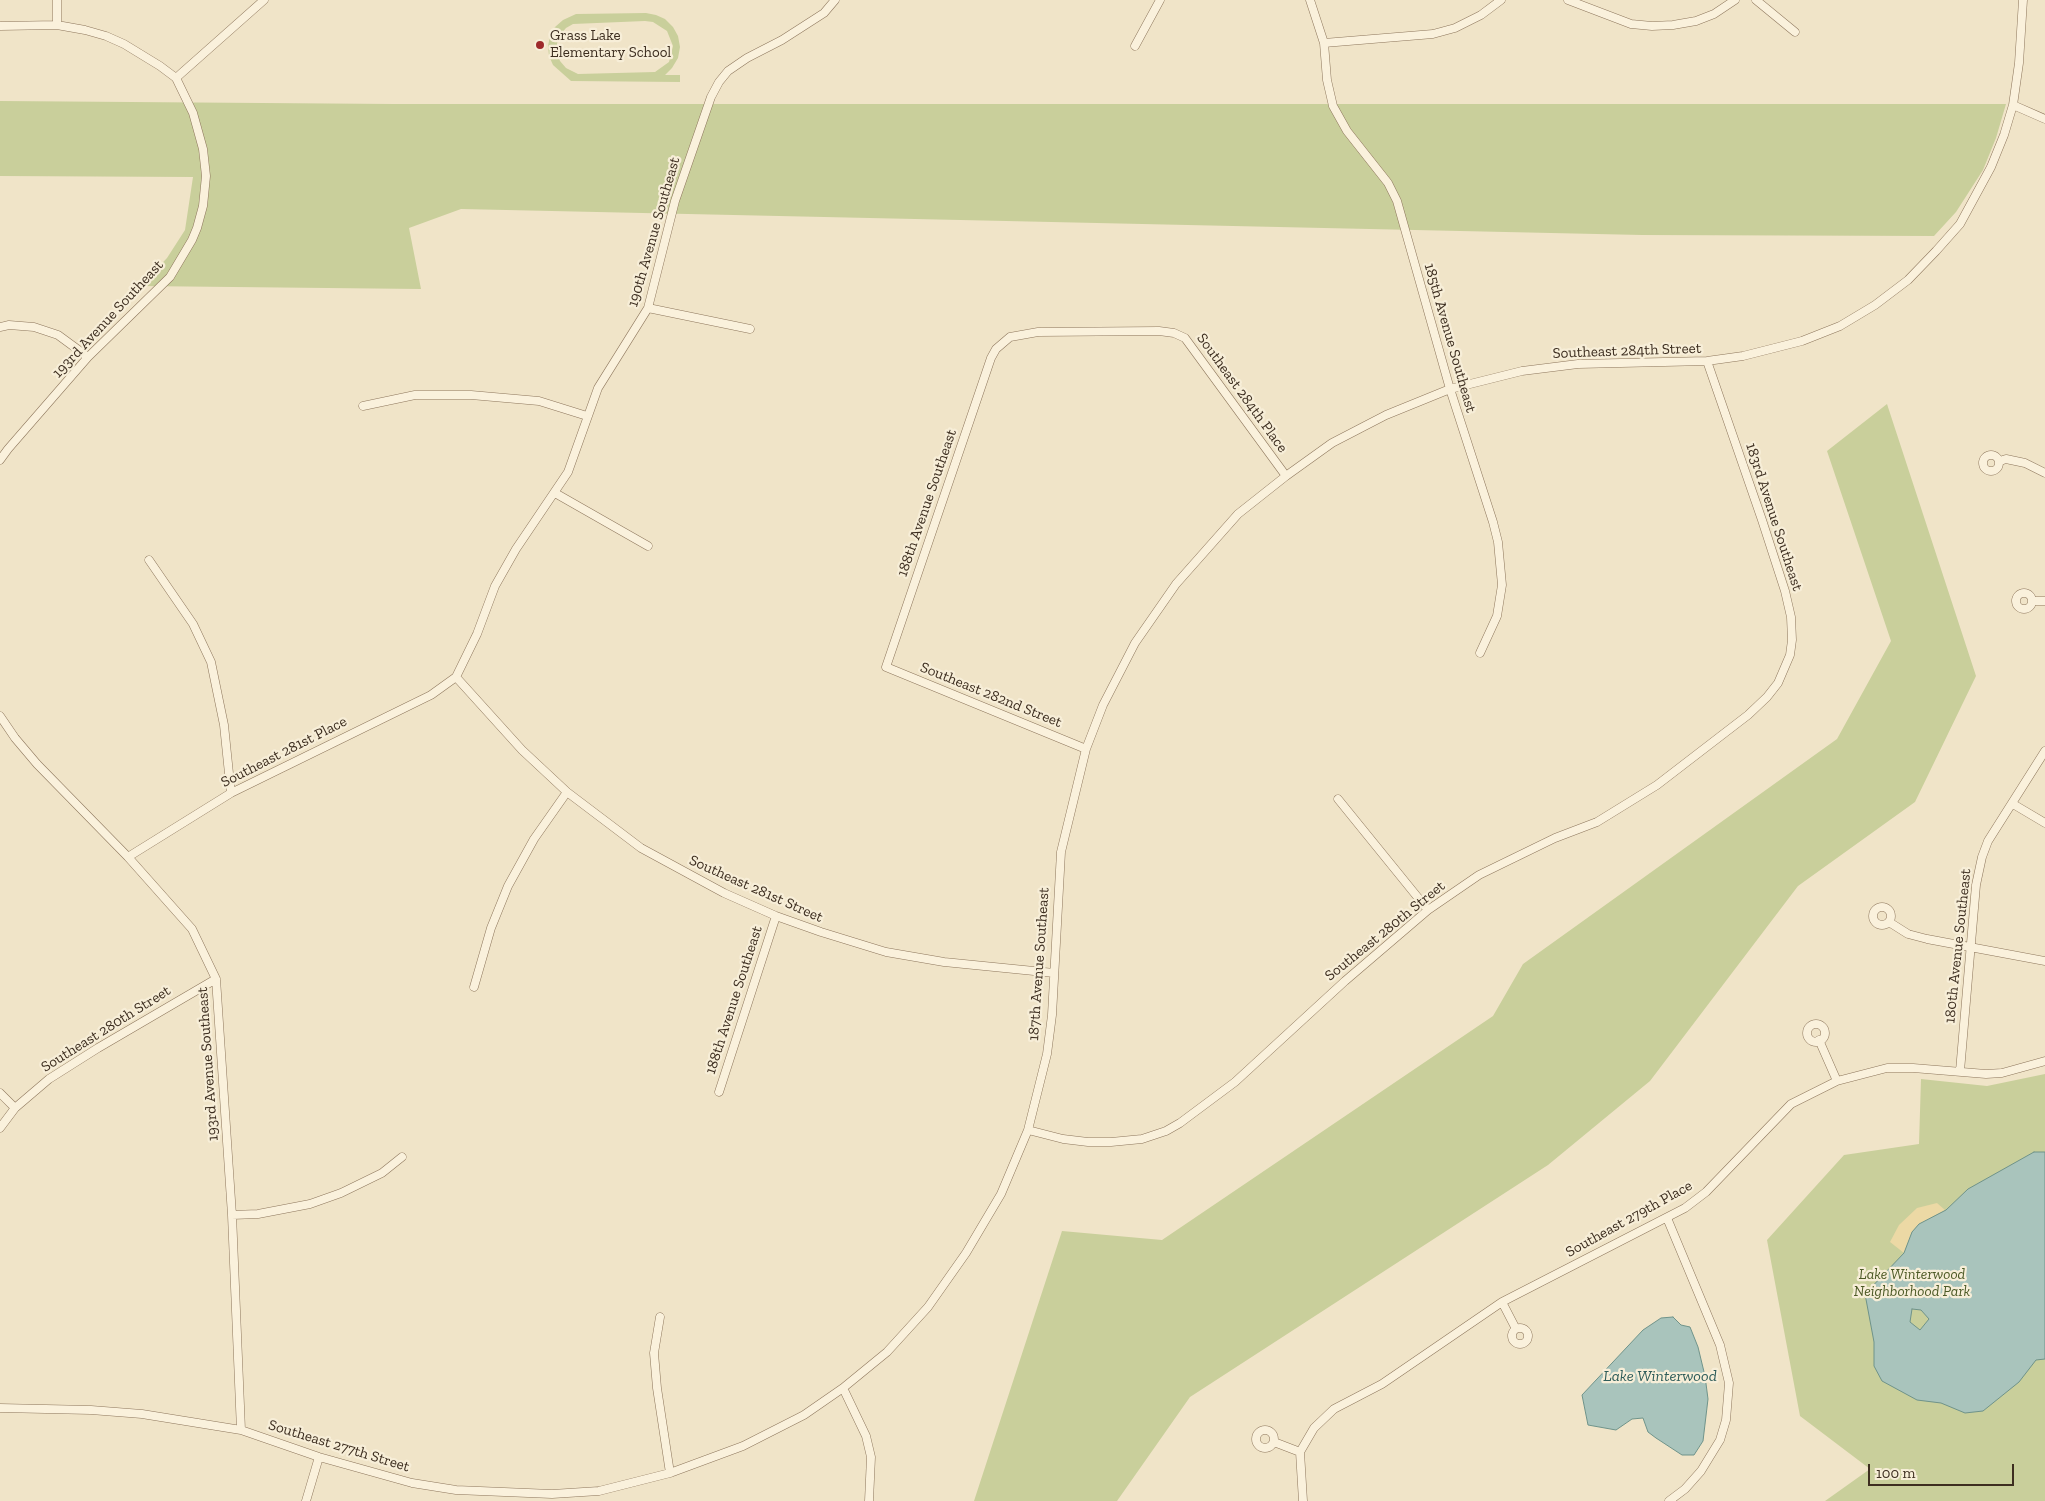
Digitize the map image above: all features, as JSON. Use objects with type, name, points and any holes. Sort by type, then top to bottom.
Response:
[{"type":"street","points":[[57,25],[58,0]]},
{"type":"street","points":[[176,78],[264,0]]},
{"type":"street","name":"190th Avenue Southeast","points":[[456,677],[477,634],[495,586],[516,549],[568,472],[598,388],[648,308],[656,283],[675,201],[711,97],[719,82],[728,71],[746,58],[782,40],[824,13],[835,0]]},
{"type":"street","points":[[1135,46],[1160,0]]},
{"type":"street","name":"185th Avenue Southeast","points":[[1310,0],[1324,44],[1329,94],[1336,112],[1347,131],[1388,183],[1397,201],[1450,389],[1493,522],[1502,585],[1496,616],[1480,652]]},
{"type":"street","points":[[1324,44],[1433,34],[1455,28],[1482,15],[1501,0]]},
{"type":"street","points":[[1568,0],[1631,24],[1652,26],[1696,21],[1714,14],[1735,0]]},
{"type":"street","points":[[1756,0],[1795,32]]},
{"type":"street","name":"Southeast 284th Street","points":[[1286,476],[1332,442],[1386,415],[1450,389],[1515,372],[1578,364],[1707,361],[1743,356],[1802,341],[1840,326],[1875,305],[1908,280],[1960,224],[1991,167],[2004,135],[2013,105],[2020,54],[2023,0]]},
{"type":"street","name":"193rd Avenue Southeast","points":[[0,26],[57,25],[106,36],[146,57],[176,78],[193,113],[203,149],[206,188],[197,228],[170,277],[88,358],[0,460]]},
{"type":"street","points":[[2013,105],[2045,119]]},
{"type":"street","points":[[648,308],[750,329]]},
{"type":"street","points":[[0,327],[9,325],[34,328],[58,335],[88,358]]},
{"type":"street","name":"Southeast 284th Place","points":[[996,349],[1010,337],[1038,332],[1159,331],[1185,338],[1286,476]]},
{"type":"street","name":"188th Avenue Southeast","points":[[886,667],[991,358],[996,349]]},
{"type":"street","name":"183rd Avenue Southeast","points":[[1707,361],[1762,520],[1785,591],[1791,617],[1792,640],[1790,655],[1778,683]]},
{"type":"street","points":[[363,406],[415,395],[471,395],[539,400],[587,416]]},
{"type":"street","points":[[2000,461],[2006,459],[2025,463],[2045,473]]},
{"type":"street","name":"187th Avenue Southeast","points":[[670,1473],[743,1446],[804,1415],[843,1388],[887,1352],[928,1307],[966,1254],[1001,1194],[1028,1130],[1047,1054],[1052,1016],[1061,852],[1086,749],[1103,705],[1135,644],[1176,584],[1238,514],[1286,476]]},
{"type":"street","points":[[555,493],[648,546]]},
{"type":"street","points":[[149,560],[193,624],[211,662],[224,725],[231,793]]},
{"type":"street","points":[[2032,601],[2045,601]]},
{"type":"street","name":"Southeast 282nd Street","points":[[886,667],[1086,749]]},
{"type":"street","name":"Southeast 281st Street","points":[[456,677],[522,750],[567,792],[641,848],[724,893],[776,916],[886,952],[944,962],[1054,973]]},
{"type":"street","name":"Southeast 281st Place","points":[[128,858],[231,793],[431,695],[456,677]]},
{"type":"street","name":"Southeast 280th Street","points":[[1028,1130],[1063,1139],[1111,1142],[1142,1139],[1180,1123],[1235,1082],[1345,981],[1428,910],[1480,875],[1555,838],[1597,822],[1657,785],[1748,715],[1767,697],[1778,683]]},
{"type":"street","name":"193rd Avenue Southeast","points":[[0,716],[15,738],[37,764],[128,858],[192,929],[216,979],[232,1215],[241,1430]]},
{"type":"street","name":"180th Avenue Southeast","points":[[1960,1071],[1976,885],[1982,857],[1988,842],[2045,751]]},
{"type":"street","points":[[474,987],[492,928],[508,886],[534,838],[567,792]]},
{"type":"street","points":[[1338,799],[1428,910]]},
{"type":"street","points":[[2013,804],[2045,823]]},
{"type":"street","name":"188th Avenue Southeast","points":[[718,1092],[776,916]]},
{"type":"street","points":[[1889,922],[1908,934],[2045,961],[2045,970]]},
{"type":"street","name":"Southeast 280th Street","points":[[0,1128],[15,1108],[49,1079],[216,979]]},
{"type":"street","points":[[1819,1040],[1837,1081]]},
{"type":"street","name":"Southeast 279th Place","points":[[1300,1452],[1314,1428],[1334,1409],[1382,1384],[1502,1302],[1685,1208],[1706,1192],[1791,1104],[1837,1081],[1887,1068],[1914,1068],[1986,1074],[2002,1073],[2045,1061]]},
{"type":"street","points":[[0,1093],[15,1108]]},
{"type":"street","points":[[232,1215],[258,1214],[310,1204],[341,1193],[382,1173],[402,1157]]},
{"type":"street","points":[[1666,1218],[1720,1345],[1729,1383],[1727,1412],[1720,1440],[1702,1471],[1685,1489],[1669,1501]]},
{"type":"street","points":[[1502,1302],[1516,1329]]},
{"type":"street","points":[[660,1316],[655,1362],[670,1473]]},
{"type":"street","points":[[843,1388],[866,1436],[871,1457],[870,1501]]},
{"type":"street","name":"Southeast 277th Street","points":[[0,1408],[91,1410],[142,1414],[241,1430],[319,1456],[412,1483],[456,1490],[552,1498],[599,1490],[670,1473]]},
{"type":"street","points":[[1274,1442],[1300,1452],[1304,1501]]},
{"type":"street","points":[[306,1501],[319,1456]]},
{"type":"green space","points":[[646,13],[665,19],[678,36],[680,47],[678,58],[665,75],[680,75],[680,82],[571,81],[553,65],[549,56],[548,46],[550,36],[555,27],[563,20],[576,14]],"holes":[[[653,22],[667,31],[673,46],[669,62],[655,72],[578,74],[566,68],[560,61],[557,43],[560,35],[573,24]]]},
{"type":"green space","points":[[0,101],[393,104],[2006,104],[1996,138],[1983,170],[1956,212],[1934,236],[1642,235],[461,209],[409,228],[421,289],[140,286],[167,258],[185,230],[193,177],[0,176]]},
{"type":"green space","points":[[1887,404],[1976,676],[1915,802],[1798,886],[1650,1081],[1548,1165],[1190,1397],[1117,1501],[974,1501],[1062,1231],[1162,1240],[1493,1016],[1523,964],[1837,739],[1891,641],[1827,451]]},
{"type":"green space","name":"Lake Winterwood Neighborhood Park","points":[[2045,1074],[2045,1501],[1825,1501],[1870,1469],[1800,1416],[1767,1240],[1844,1155],[1919,1144],[1921,1079],[1987,1086]]},
{"type":"sand","points":[[1937,1203],[1945,1210],[1918,1225],[1912,1232],[1904,1253],[1890,1242],[1899,1225],[1917,1208]]},
{"type":"water","points":[[2034,1152],[2045,1152],[2045,1359],[2036,1360],[2019,1382],[1983,1411],[1965,1413],[1941,1403],[1917,1400],[1882,1381],[1874,1366],[1874,1342],[1865,1294],[1904,1253],[1912,1232],[1919,1224],[1946,1210],[1968,1189]],"holes":[[[1912,1309],[1921,1310],[1929,1319],[1920,1330],[1910,1322]]]},
{"type":"water","name":"Lake Winterwood","points":[[1673,1317],[1681,1325],[1690,1327],[1698,1347],[1705,1376],[1708,1399],[1703,1441],[1694,1455],[1682,1455],[1656,1438],[1648,1432],[1643,1418],[1632,1419],[1616,1430],[1588,1425],[1582,1395],[1643,1330],[1661,1318]]},
{"type":"place","name":"Grass Lake Elementary School","points":[[540,45]]}]
